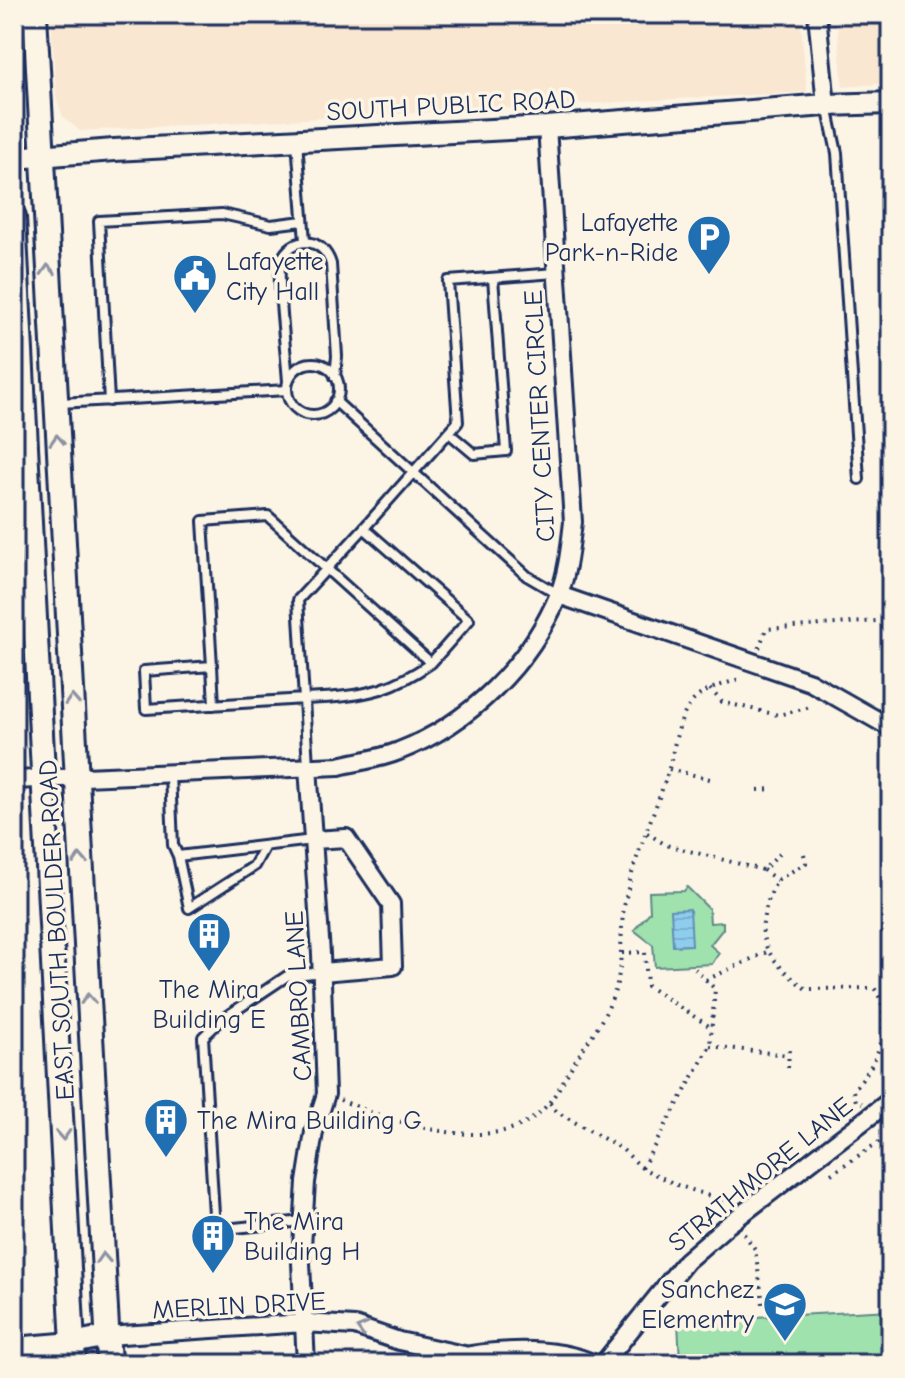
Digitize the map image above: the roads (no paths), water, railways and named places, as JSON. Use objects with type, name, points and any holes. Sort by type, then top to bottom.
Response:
[{"type":"main road","name":"EAST SOUTH BOULDER ROAD","points":[[35,14],[109,1364]]},
{"type":"main road","name":"EAST SOUTH BOULDER ROAD","points":[[14,217],[74,1353]]},
{"type":"street","points":[[817,14],[826,105]]},
{"type":"street","name":"SOUTH PUBLIC ROAD","points":[[14,158],[547,127],[826,105],[891,103]]},
{"type":"street","name":"CITY CENTER CIRCLE","points":[[14,780],[339,766],[390,755],[449,727],[508,676],[559,595],[569,559],[573,522],[547,127]]},
{"type":"street","points":[[559,595],[810,682],[891,728]]},
{"type":"street","name":"CAMBRO LANE","points":[[306,1364],[301,1263],[303,1221],[314,1132],[326,1094],[322,972],[308,767]]},
{"type":"street","points":[[314,840],[346,838],[391,904],[393,966],[322,972]]},
{"type":"street","name":"STRATHMORE LANE","points":[[603,1364],[686,1261],[725,1227],[891,1100]]},
{"type":"street","name":"MERLIN DRIVE","points":[[107,1336],[304,1323],[355,1326],[399,1341],[464,1355]]},
{"type":"street","points":[[14,1348],[74,1353],[107,1336]]},
{"type":"street","name":"MERLIN DRIVE","points":[[434,1364],[464,1355],[545,1350],[576,1356],[594,1364]]},
{"type":"lane","points":[[826,105],[837,153],[859,479]]},
{"type":"lane","points":[[297,140],[305,241]]},
{"type":"lane","points":[[109,401],[99,221],[222,214],[271,225],[303,221]]},
{"type":"lane","points":[[305,241],[317,243],[331,264],[337,356],[335,377],[338,393],[324,413],[307,414],[293,406],[288,386],[280,265],[292,246],[305,241]]},
{"type":"lane","points":[[308,767],[298,600],[458,422],[448,281],[557,273]]},
{"type":"lane","points":[[449,433],[474,454],[506,451],[493,278]]},
{"type":"lane","points":[[288,386],[298,368],[314,363],[323,365],[335,377]]},
{"type":"lane","points":[[55,404],[288,386]]},
{"type":"lane","points":[[335,401],[527,576],[559,595]]},
{"type":"lane","points":[[214,705],[203,521],[268,516],[431,663]]},
{"type":"lane","points":[[212,666],[144,671],[146,709],[345,696],[381,689],[410,677],[431,663],[469,620],[364,528]]},
{"type":"lane","points":[[170,774],[173,845],[189,908],[254,866],[265,846]]},
{"type":"lane","points":[[178,856],[314,840]]},
{"type":"lane","points":[[303,1221],[215,1230],[203,1037],[221,1020],[287,976],[322,972]]},
{"type":"water","points":[[690,909],[692,945],[673,946],[671,910]]},
{"type":"place","name":"Lafayette Park-n-Ride","points":[[709,276]]},
{"type":"place","name":"Lafayette City Hall","points":[[195,315]]},
{"type":"place","name":"The Mira Building E","points":[[209,973]]},
{"type":"place","name":"The Mira Building G","points":[[166,1159]]},
{"type":"place","name":"The Mira Building H","points":[[213,1275]]},
{"type":"place","name":"Sanchez Elementry","points":[[785,1343]]}]
